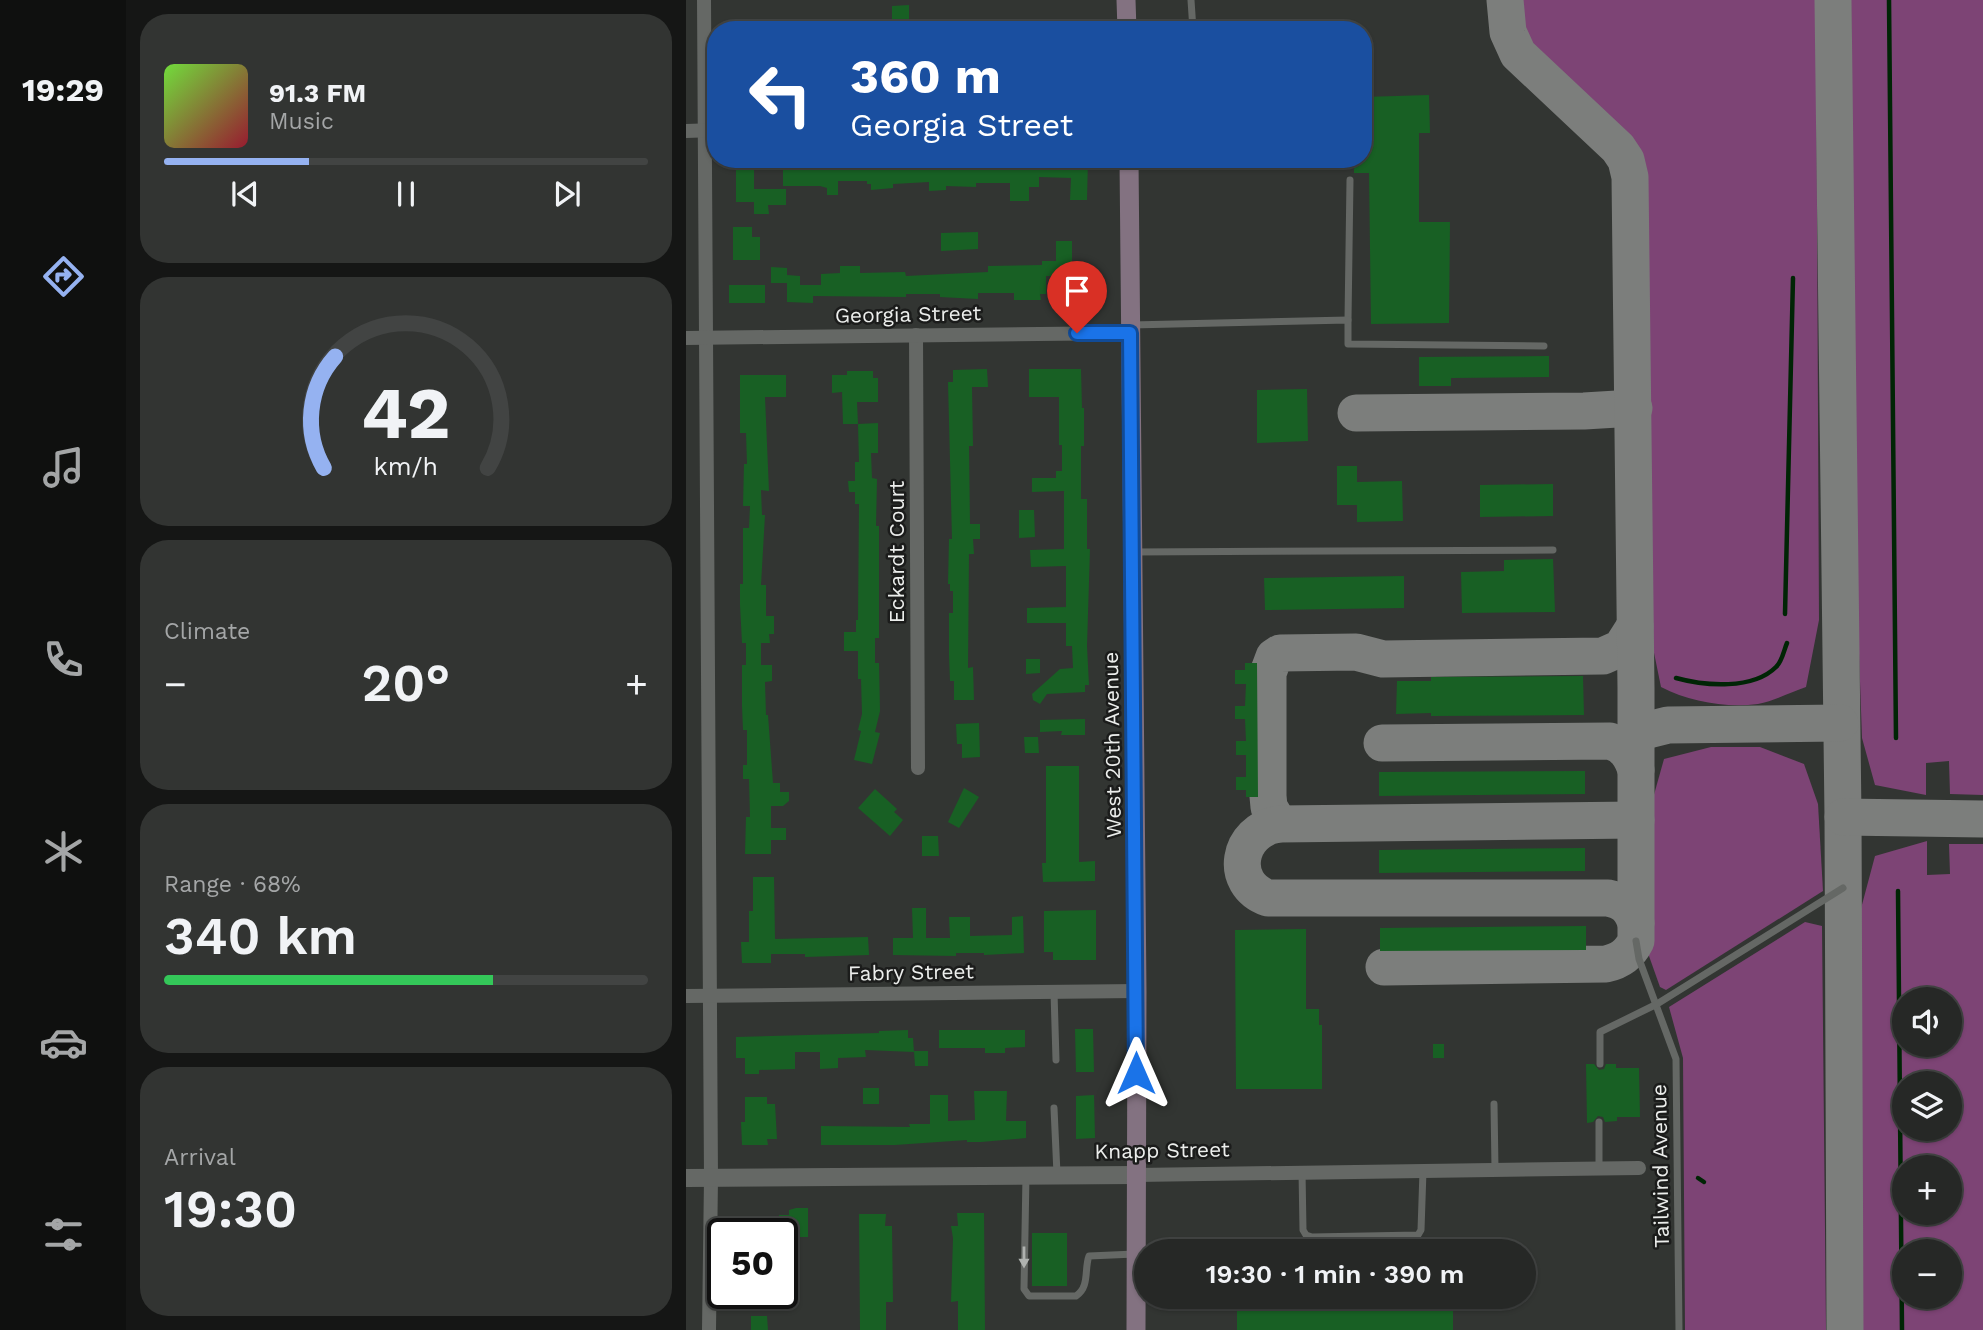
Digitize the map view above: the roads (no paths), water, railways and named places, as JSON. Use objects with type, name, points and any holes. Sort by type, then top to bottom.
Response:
[{"type":"main road","points":[[1126,0],[1127,21]]},
{"type":"main road","name":"West 20th Avenue","points":[[1129,168],[1136,1239]]},
{"type":"main road","name":"West 20th Avenue","points":[[1136,1309],[1136,1330]]},
{"type":"street","points":[[704,0],[707,65]]},
{"type":"street","points":[[686,131],[707,130]]},
{"type":"street","points":[[709,168],[706,338],[711,1178],[709,1330]]},
{"type":"street","name":"Georgia Street","points":[[686,338],[1130,329]]},
{"type":"street","name":"Eckardt Court","points":[[916,335],[918,768]]},
{"type":"street","name":"Fabry Street","points":[[686,996],[1136,991]]},
{"type":"street","name":"Knapp Street","points":[[686,1178],[1639,1168]]},
{"type":"lane","points":[[1191,0],[1192,21]]},
{"type":"lane","points":[[1350,180],[1348,344],[1544,346]]},
{"type":"lane","points":[[1130,329],[1348,320]]},
{"type":"lane","points":[[1133,552],[1553,550]]},
{"type":"lane","points":[[1600,1064],[1600,1032],[1657,1004],[1843,888]]},
{"type":"lane","name":"Tailwind Avenue","points":[[1636,941],[1639,959],[1676,1059],[1679,1330]]},
{"type":"lane","points":[[1054,992],[1056,1060]]},
{"type":"lane","points":[[1494,1104],[1495,1169]]},
{"type":"lane","points":[[1054,1108],[1057,1174]]},
{"type":"lane","points":[[1599,1122],[1599,1168]]},
{"type":"lane","points":[[1302,1171],[1303,1230],[1306,1235],[1325,1237],[1418,1235],[1421,1230],[1423,1170]]},
{"type":"lane","points":[[1026,1174],[1024,1289],[1029,1296],[1076,1296],[1082,1292],[1085,1285],[1089,1256],[1134,1254]]},
{"type":"waterway","points":[[1889,0],[1896,738]]},
{"type":"waterway","points":[[1785,614],[1793,278]]},
{"type":"waterway","points":[[1676,678],[1714,684],[1755,680],[1778,665],[1787,643]]},
{"type":"waterway","points":[[1898,891],[1902,1330]]},
{"type":"waterway","points":[[1698,1178],[1704,1182]]}]
